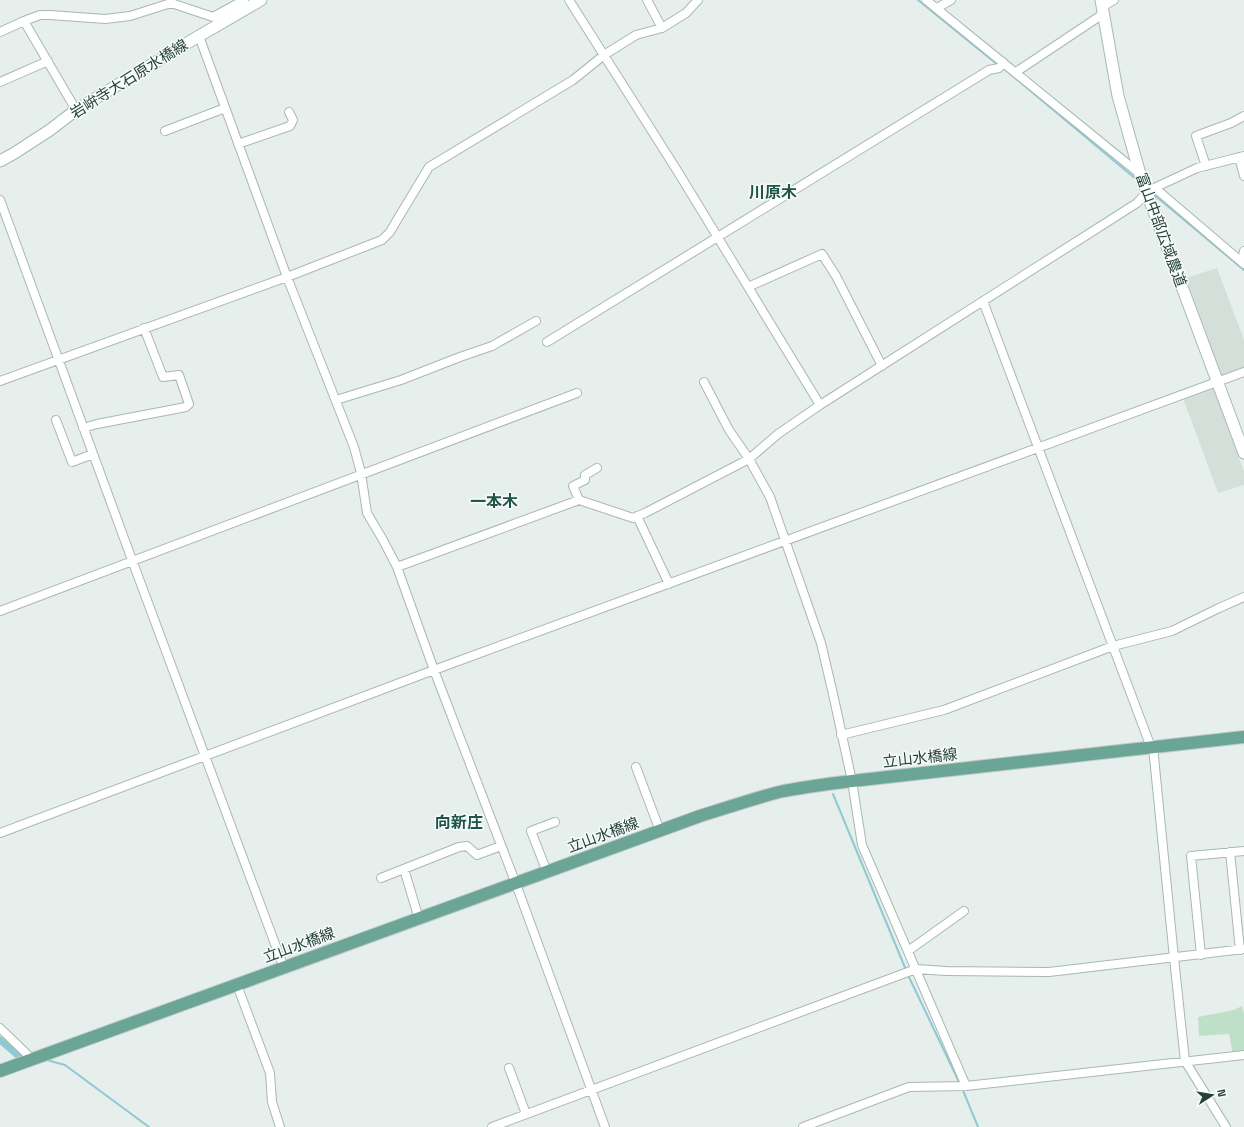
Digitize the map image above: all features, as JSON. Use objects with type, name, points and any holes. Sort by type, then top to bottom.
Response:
[{"type":"main road","name":"立山水橋線","points":[[0,1071],[660,831],[746,801],[778,792],[803,787],[852,781],[1244,737]]},
{"type":"street","points":[[0,32],[24,21],[40,16],[50,15],[105,19],[130,16],[171,3],[213,17],[244,0]]},
{"type":"street","name":"岩峅寺大石原水橋線","points":[[0,161],[50,130],[76,110],[261,0]]},
{"type":"street","points":[[569,0],[718,237],[820,406]]},
{"type":"street","points":[[647,0],[662,28]]},
{"type":"street","points":[[0,381],[287,277],[382,240],[390,232],[429,167],[573,80],[604,55],[636,35],[662,28],[686,13],[698,0]]},
{"type":"street","points":[[926,0],[1140,174]]},
{"type":"street","points":[[937,8],[951,0]]},
{"type":"street","points":[[1016,72],[1102,7],[1114,0]]},
{"type":"street","name":"富山中部広域農道","points":[[1102,7],[1118,96],[1140,174],[1151,190],[1217,382],[1244,453]]},
{"type":"street","points":[[24,21],[76,110]]},
{"type":"street","points":[[199,36],[287,277],[354,447],[361,473],[367,513],[397,567],[434,670],[516,884],[606,1127]]},
{"type":"street","points":[[0,82],[48,61]]},
{"type":"street","points":[[547,342],[989,70],[999,68],[1003,62]]},
{"type":"street","points":[[165,131],[225,108]]},
{"type":"street","points":[[238,144],[290,126],[293,120],[289,112]]},
{"type":"street","points":[[1206,166],[1196,136],[1231,123],[1244,116]]},
{"type":"street","points":[[397,567],[579,500],[633,518],[749,459],[778,434],[1136,203],[1151,190],[1197,168],[1241,157],[1244,176]]},
{"type":"street","points":[[1151,190],[1243,262]]},
{"type":"street","points":[[0,200],[284,968]]},
{"type":"street","points":[[1243,262],[1244,251]]},
{"type":"street","points":[[748,287],[822,254],[836,276],[882,366]]},
{"type":"street","points":[[983,301],[1149,742],[1153,747],[1185,1061],[1226,1127]]},
{"type":"street","points":[[336,400],[401,380],[492,346],[536,321]]},
{"type":"street","points":[[84,428],[97,424],[186,407],[189,404],[179,375],[163,377],[144,328]]},
{"type":"street","points":[[0,832],[204,755],[1244,372]]},
{"type":"street","points":[[704,382],[729,430],[749,459],[770,497],[821,643],[852,781],[862,845],[966,1086]]},
{"type":"street","points":[[0,611],[361,473],[577,393]]},
{"type":"street","points":[[56,420],[72,462],[93,454]]},
{"type":"street","points":[[579,500],[573,486],[585,480],[585,475],[597,468]]},
{"type":"street","points":[[637,516],[669,584]]},
{"type":"street","points":[[841,735],[944,710],[1113,646],[1172,631],[1244,597]]},
{"type":"street","points":[[636,767],[660,831]]},
{"type":"street","points":[[547,872],[531,831],[554,822]]},
{"type":"street","points":[[381,878],[459,847],[467,846],[477,855],[501,846]]},
{"type":"street","points":[[1201,955],[1191,856],[1244,850]]},
{"type":"street","points":[[492,1127],[916,969],[1048,972],[1242,950],[1230,852]]},
{"type":"street","points":[[404,869],[420,919]]},
{"type":"street","points":[[908,951],[964,911]]},
{"type":"street","points":[[237,985],[270,1073],[272,1102],[280,1127]]},
{"type":"street","points":[[0,1028],[32,1059]]},
{"type":"street","points":[[802,1127],[909,1088],[966,1086],[1244,1055]]},
{"type":"street","points":[[509,1068],[526,1114]]},
{"type":"shaded area","points":[[1217,268],[1244,340],[1244,368],[1222,377],[1186,278]]},
{"type":"shaded area","points":[[1213,386],[1244,472],[1244,485],[1218,493],[1183,398]]},
{"type":"green space","points":[[1242,1006],[1244,1013],[1244,1053],[1233,1054],[1229,1034],[1199,1036],[1198,1017],[1234,1010]]},
{"type":"waterway","points":[[918,0],[998,65]]},
{"type":"waterway","points":[[1002,67],[1137,180]]},
{"type":"waterway","points":[[1152,193],[1244,270]]},
{"type":"waterway","points":[[833,794],[906,970]]},
{"type":"waterway","points":[[908,975],[960,1084]]},
{"type":"waterway","points":[[0,1040],[20,1057],[24,1058]]},
{"type":"waterway","points":[[47,1060],[65,1065],[149,1127]]},
{"type":"waterway","points":[[962,1088],[978,1127]]},
{"type":"district","name":"川原木","points":[[773,192]]},
{"type":"district","name":"一本木","points":[[494,501]]},
{"type":"district","name":"向新庄","points":[[459,822]]}]
